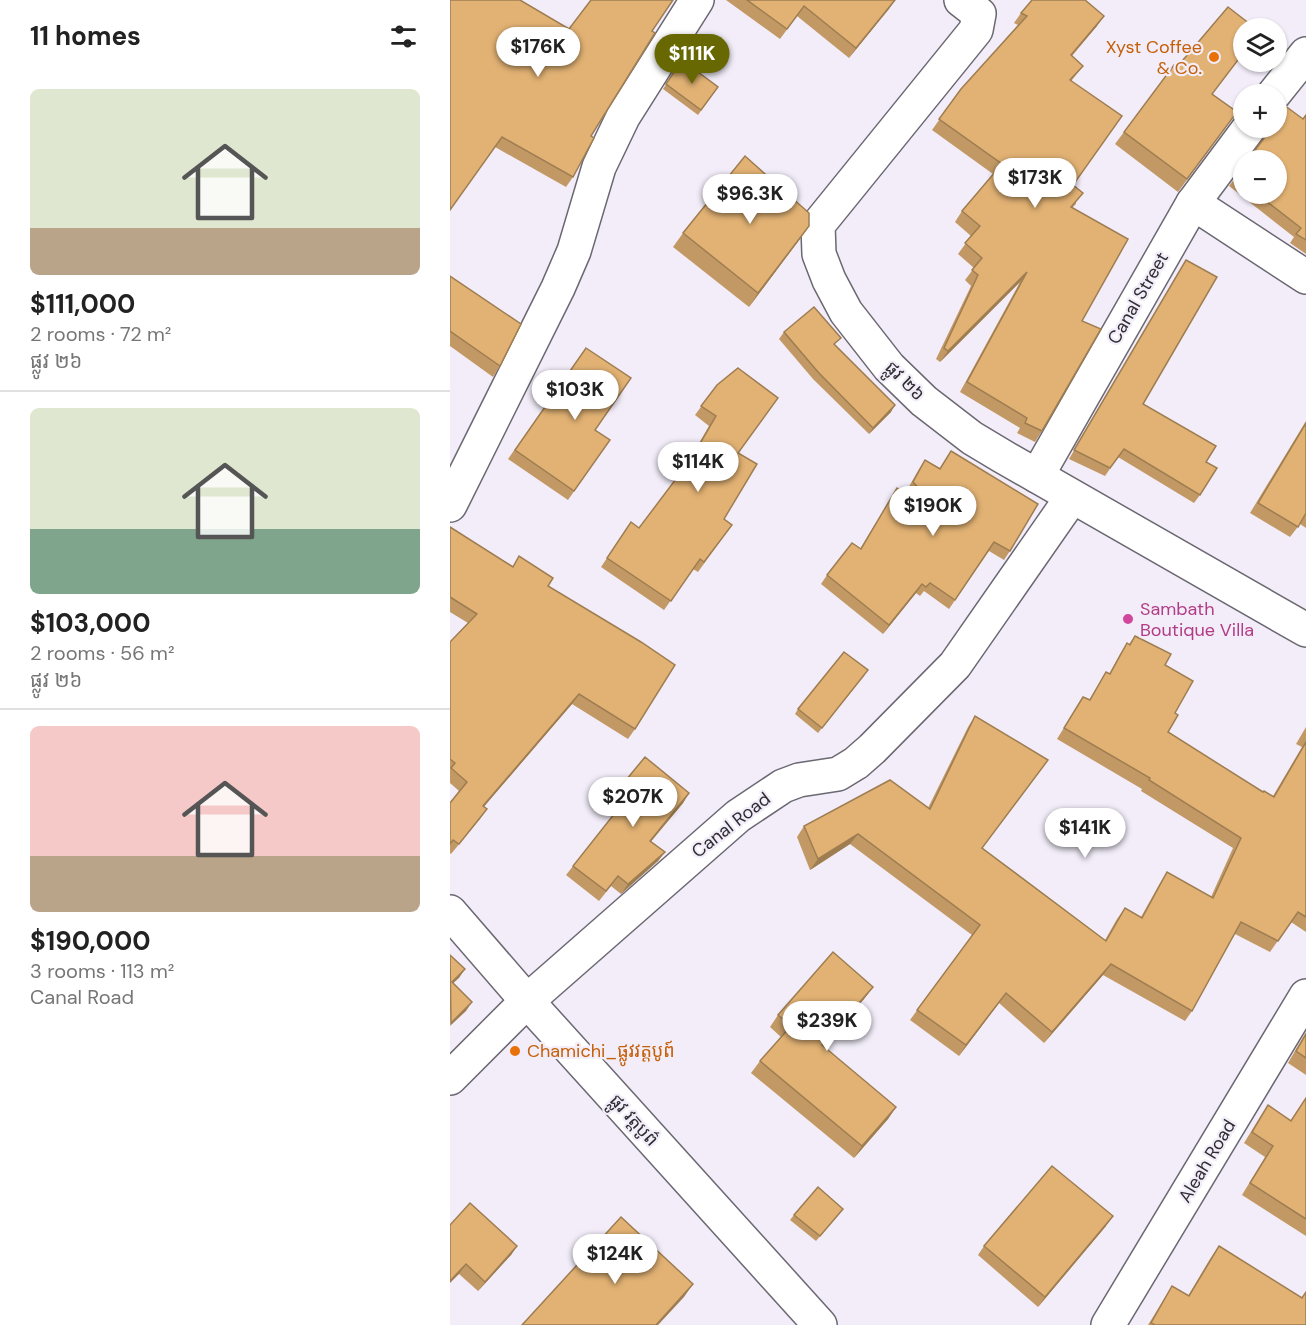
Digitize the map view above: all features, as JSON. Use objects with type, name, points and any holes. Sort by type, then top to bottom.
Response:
[{"type":"street","points":[[450,505],[558,288],[573,251],[598,167],[623,117],[697,0]]},
{"type":"street","name":"ផ្លូវ ២៦","points":[[961,0],[979,14],[976,30],[818,225],[819,254],[829,280],[846,312],[890,367],[924,401],[972,438],[1306,630]]},
{"type":"street","points":[[1282,84],[1306,54]]},
{"type":"street","name":"Canal Street","points":[[1037,476],[1193,202],[1241,138]]},
{"type":"street","points":[[1193,202],[1306,277]]},
{"type":"street","name":"Canal Road","points":[[450,1078],[526,1001],[738,816],[783,786],[799,780],[838,774],[856,763],[872,749],[955,665],[1072,497]]},
{"type":"street","name":"ផ្លូវ វត្តបូព៌","points":[[450,912],[526,1001],[820,1325]]},
{"type":"street","name":"Aleah Road","points":[[1108,1325],[1306,996]]},
{"type":"building","points":[[450,0],[520,0],[569,29],[591,0],[673,0],[652,31],[655,33],[591,136],[594,138],[573,177],[502,137],[450,210]]},
{"type":"building","points":[[747,0],[895,0],[856,48],[804,6],[787,29]]},
{"type":"building","points":[[1032,0],[1085,0],[1104,16],[1071,55],[1083,66],[1070,80],[1122,116],[1073,185],[1083,193],[1071,207],[1128,239],[1082,321],[1101,329],[1042,431],[1025,423],[1027,418],[967,382],[1027,272],[948,351],[944,348],[978,275],[972,270],[982,258],[965,243],[980,226],[962,211],[1002,164],[939,119],[961,89],[1027,16],[1021,13]]},
{"type":"building","points":[[1228,7],[1242,18],[1233,18],[1233,66],[1212,94],[1233,109],[1233,117],[1187,179],[1124,132],[1174,65],[1177,67]]},
{"type":"building","points":[[682,60],[718,87],[701,110],[666,84]]},
{"type":"building","points":[[1287,107],[1303,119],[1306,115],[1306,240],[1296,234],[1301,228],[1270,204],[1287,204],[1287,150],[1255,150],[1264,138],[1287,138]]},
{"type":"building","points":[[745,156],[809,213],[809,226],[758,293],[683,233]]},
{"type":"building","points":[[1186,260],[1217,277],[1143,404],[1216,446],[1206,462],[1217,468],[1200,495],[1124,449],[1110,468],[1074,450]]},
{"type":"building","points":[[450,276],[521,324],[500,366],[450,331]]},
{"type":"building","points":[[814,307],[841,338],[834,344],[895,405],[873,428],[818,372],[784,332]]},
{"type":"building","points":[[586,348],[631,378],[595,430],[610,440],[574,491],[515,450]]},
{"type":"building","points":[[738,368],[778,398],[738,453],[757,464],[724,519],[732,525],[704,562],[700,559],[671,601],[607,558],[631,522],[639,528],[691,459],[716,416],[701,406],[717,385]]},
{"type":"building","points":[[1306,423],[1306,513],[1298,527],[1258,503]]},
{"type":"building","points":[[951,451],[1038,504],[1010,551],[994,542],[955,600],[930,583],[926,587],[922,584],[889,625],[827,575],[852,543],[861,549],[897,488],[914,501],[922,492],[913,482],[925,460],[940,469]]},
{"type":"building","points":[[450,527],[513,567],[519,556],[553,578],[548,586],[675,665],[635,729],[579,694],[483,806],[487,809],[459,844],[453,840],[450,844],[450,803],[467,782],[451,768],[455,763],[450,759],[450,642],[477,614],[450,597]]},
{"type":"building","points":[[1135,636],[1171,654],[1165,665],[1193,681],[1175,713],[1178,715],[1168,732],[1263,792],[1274,797],[1306,742],[1306,917],[1298,912],[1278,941],[1241,922],[1192,1011],[1111,964],[1052,1032],[1006,993],[966,1045],[917,1010],[980,925],[858,834],[818,859],[804,826],[890,780],[930,809],[975,716],[1048,760],[982,848],[1106,941],[1125,908],[1142,918],[1167,872],[1213,898],[1241,838],[1149,780],[1150,778],[1064,728],[1083,697],[1090,700],[1106,672],[1110,674],[1127,643],[1130,645]]},
{"type":"building","points":[[844,652],[868,670],[822,728],[798,709]]},
{"type":"building","points":[[645,757],[689,793],[650,841],[665,852],[628,884],[618,876],[606,891],[573,866],[626,799],[617,791]]},
{"type":"building","points":[[833,952],[873,987],[822,1045],[896,1107],[862,1146],[760,1061],[791,1026],[778,1015]]},
{"type":"building","points":[[450,955],[465,969],[452,982],[472,1002],[451,1023]]},
{"type":"building","points":[[1306,1034],[1306,1058],[1296,1051]]},
{"type":"building","points":[[1306,1098],[1306,1219],[1250,1183],[1273,1146],[1252,1132],[1268,1105],[1291,1121]]},
{"type":"building","points":[[1052,1166],[1113,1216],[1045,1297],[984,1246]]},
{"type":"building","points":[[818,1187],[843,1209],[820,1236],[794,1215]]},
{"type":"building","points":[[470,1203],[517,1246],[485,1282],[466,1264],[450,1281],[450,1225]]},
{"type":"building","points":[[621,1217],[693,1284],[656,1325],[522,1325]]},
{"type":"building","points":[[1219,1246],[1302,1298],[1306,1292],[1306,1325],[1155,1325],[1151,1323],[1172,1286],[1189,1296]]},
{"type":"place","name":"Xyst Coffee & Co.","points":[[1214,57]]},
{"type":"place","name":"Sambath Boutique Villa","points":[[1128,619]]},
{"type":"place","name":"Chamichi_ផ្លូវវត្តបូព៍","points":[[515,1051]]}]
